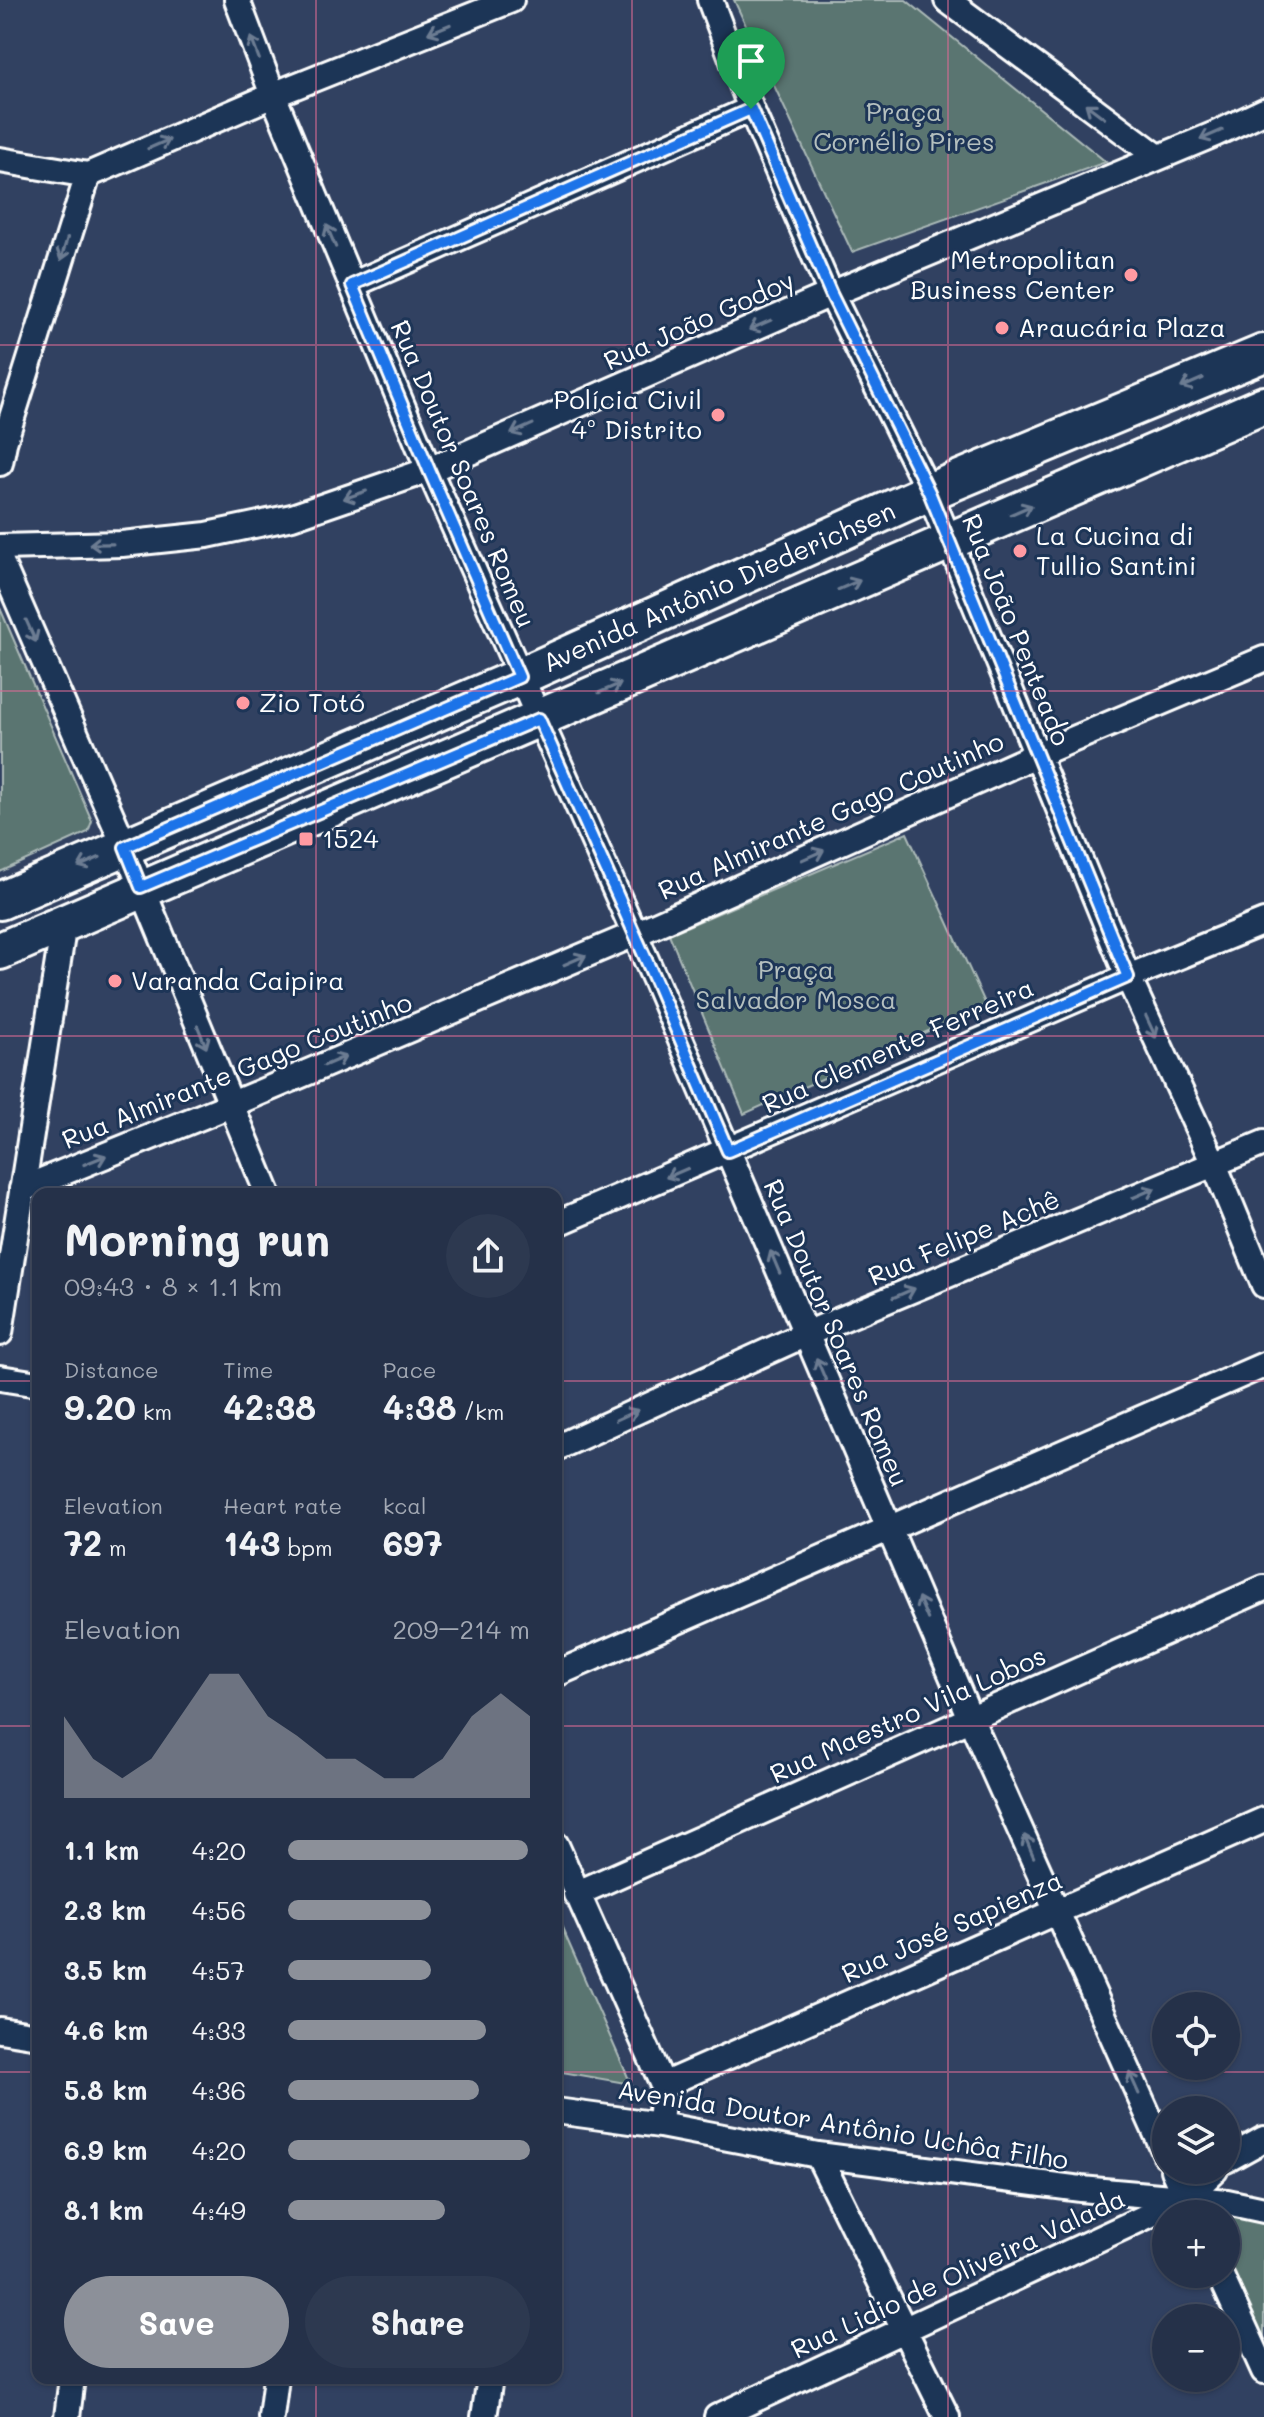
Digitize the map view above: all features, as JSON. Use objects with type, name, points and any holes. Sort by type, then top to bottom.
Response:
[{"type":"main road","name":"Avenida Antônio Diederichsen","points":[[0,901],[519,677],[929,492],[1264,353]]},
{"type":"main road","name":"Avenida Antônio Diederichsen","points":[[0,951],[141,887],[539,719],[1264,405]]},
{"type":"street","name":"Rua Doutor Soares Romeu","points":[[237,0],[273,95],[429,470],[635,934],[970,1718],[1152,2124]]},
{"type":"street","points":[[0,160],[88,175],[273,95],[511,0]]},
{"type":"street","name":"Rua João Penteado","points":[[710,0],[751,109],[831,294],[929,492],[1128,977],[1214,1164],[1264,1285]]},
{"type":"street","points":[[947,0],[1158,157]]},
{"type":"street","points":[[352,285],[751,109]]},
{"type":"street","name":"Rua João Godoy","points":[[0,547],[122,544],[207,535],[292,517],[429,470],[831,294],[1264,111]]},
{"type":"street","points":[[0,463],[88,175]]},
{"type":"street","points":[[0,560],[125,847],[265,1188]]},
{"type":"street","name":"Rua Almirante Gago Coutinho","points":[[22,1189],[635,934],[1036,755],[1264,659]]},
{"type":"street","name":"Rua Clemente Ferreira","points":[[562,1221],[1128,977],[1264,922]]},
{"type":"street","points":[[0,1333],[64,923]]},
{"type":"street","name":"Rua Felipe Achê","points":[[562,1445],[806,1334],[1264,1143]]},
{"type":"street","points":[[562,1671],[1264,1365]]},
{"type":"street","points":[[0,1378],[32,1383]]},
{"type":"street","name":"Rua Maestro Vila Lobos","points":[[576,1894],[1264,1588]]},
{"type":"street","name":"Rua José Sapienza","points":[[663,2085],[1264,1820]]},
{"type":"street","points":[[562,1860],[663,2085],[660,2125]]},
{"type":"street","points":[[0,2030],[32,2035]]},
{"type":"street","name":"Avenida Doutor Antônio Uchôa Filho","points":[[562,2112],[660,2125],[818,2155],[1152,2200]]},
{"type":"street","points":[[1240,2152],[1264,2139]]},
{"type":"street","points":[[818,2155],[947,2417]]},
{"type":"street","name":"Avenida Doutor Antônio Uchôa Filho","points":[[1240,2205],[1264,2210]]},
{"type":"street","name":"Rua Lidio de Oliveira Valada","points":[[717,2417],[904,2330],[1152,2222]]},
{"type":"street","points":[[1226,2288],[1264,2371]]},
{"type":"street","points":[[67,2417],[71,2384]]},
{"type":"street","points":[[271,2417],[275,2384]]},
{"type":"street","points":[[484,2417],[489,2384]]},
{"type":"green space","name":"Praça Cornélio Pires","points":[[734,0],[906,0],[1106,162],[852,252]]},
{"type":"green space","points":[[0,608],[92,821],[88,832],[0,872]]},
{"type":"green space","name":"Praça Salvador Mosca","points":[[907,833],[986,1005],[744,1114],[669,934]]},
{"type":"green space","points":[[562,1928],[631,2084],[562,2072]]},
{"type":"green space","points":[[1240,2214],[1264,2224],[1264,2346],[1238,2288]]},
{"type":"place","name":"Metropolitan Business Center","points":[[1131,275]]},
{"type":"place","name":"Araucária Plaza","points":[[1002,328]]},
{"type":"place","name":"Polícia Civil 4º Distrito","points":[[718,415]]},
{"type":"place","name":"La Cucina di Tullio Santini","points":[[1020,551]]},
{"type":"place","name":"Zio Totó","points":[[243,703]]},
{"type":"place","name":"1524","points":[[306,839]]},
{"type":"place","name":"Varanda Caipira","points":[[115,981]]},
{"type":"route","points":[[751,109],[831,294],[929,492],[1128,977],[728,1151],[539,719],[141,887],[125,847],[519,677],[352,285],[751,109]]}]
